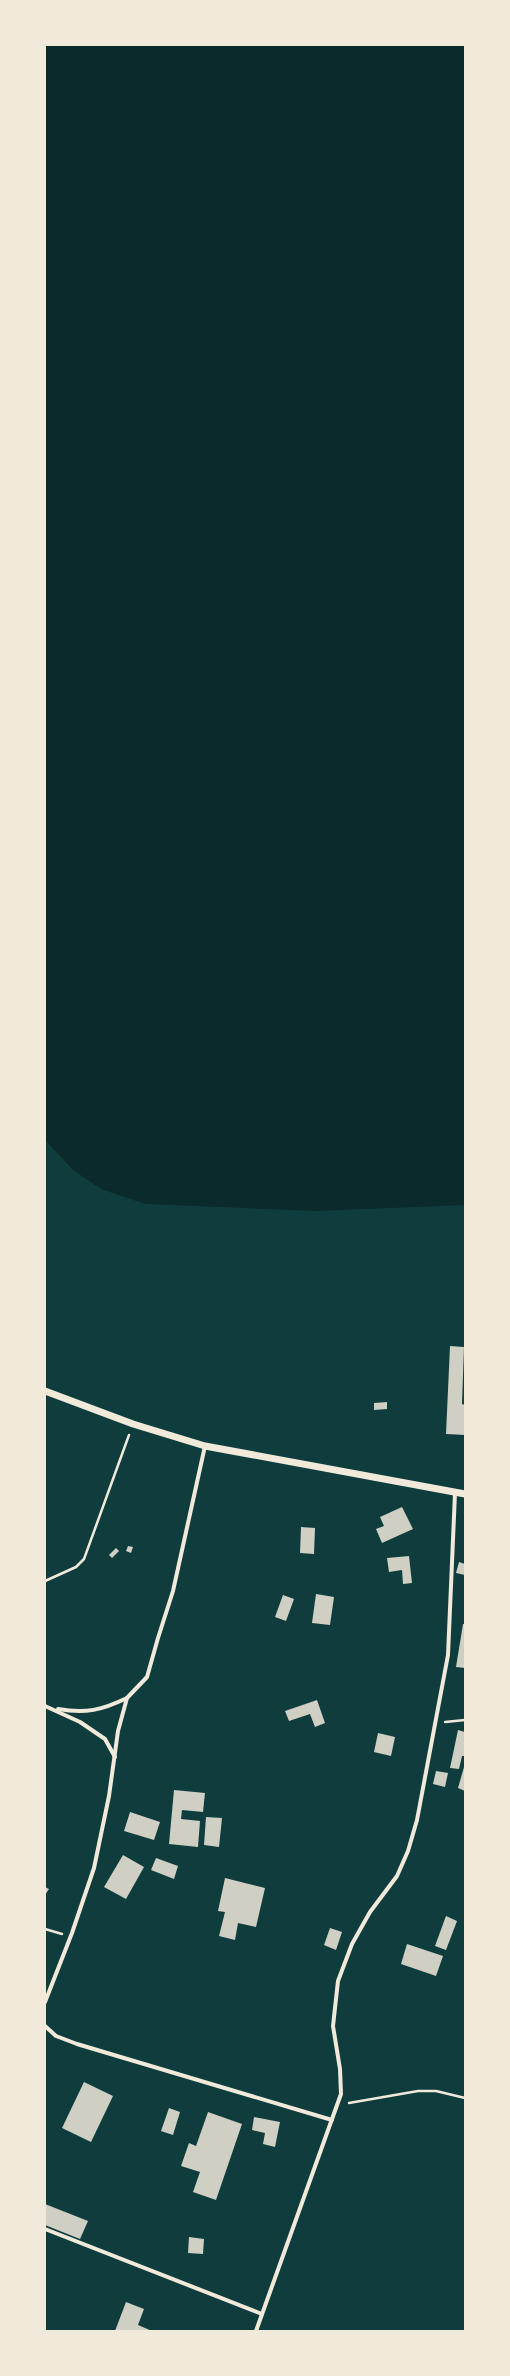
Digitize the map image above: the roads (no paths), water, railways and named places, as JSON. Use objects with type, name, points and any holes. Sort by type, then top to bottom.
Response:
[{"type":"street","points":[[45,1391],[133,1424],[205,1446],[465,1494]]},
{"type":"street","points":[[53,1709],[81,1713],[108,1707],[127,1698],[147,1677],[172,1591],[205,1446]]},
{"type":"street","points":[[256,2331],[342,2094],[333,2026],[338,1981],[352,1944],[370,1912],[397,1876],[408,1851],[417,1820],[434,1723],[448,1655],[456,1493]]},
{"type":"street","points":[[45,2002],[72,1933],[94,1868],[115,1757],[118,1731],[127,1698]]},
{"type":"street","points":[[45,1706],[80,1722],[105,1739],[115,1757]]},
{"type":"street","points":[[45,2026],[56,2036],[77,2044],[332,2120]]},
{"type":"street","points":[[45,2229],[262,2314]]},
{"type":"water","points":[[45,45],[465,45],[465,1205],[315,1211],[145,1204],[101,1189],[73,1170],[45,1140]]}]
